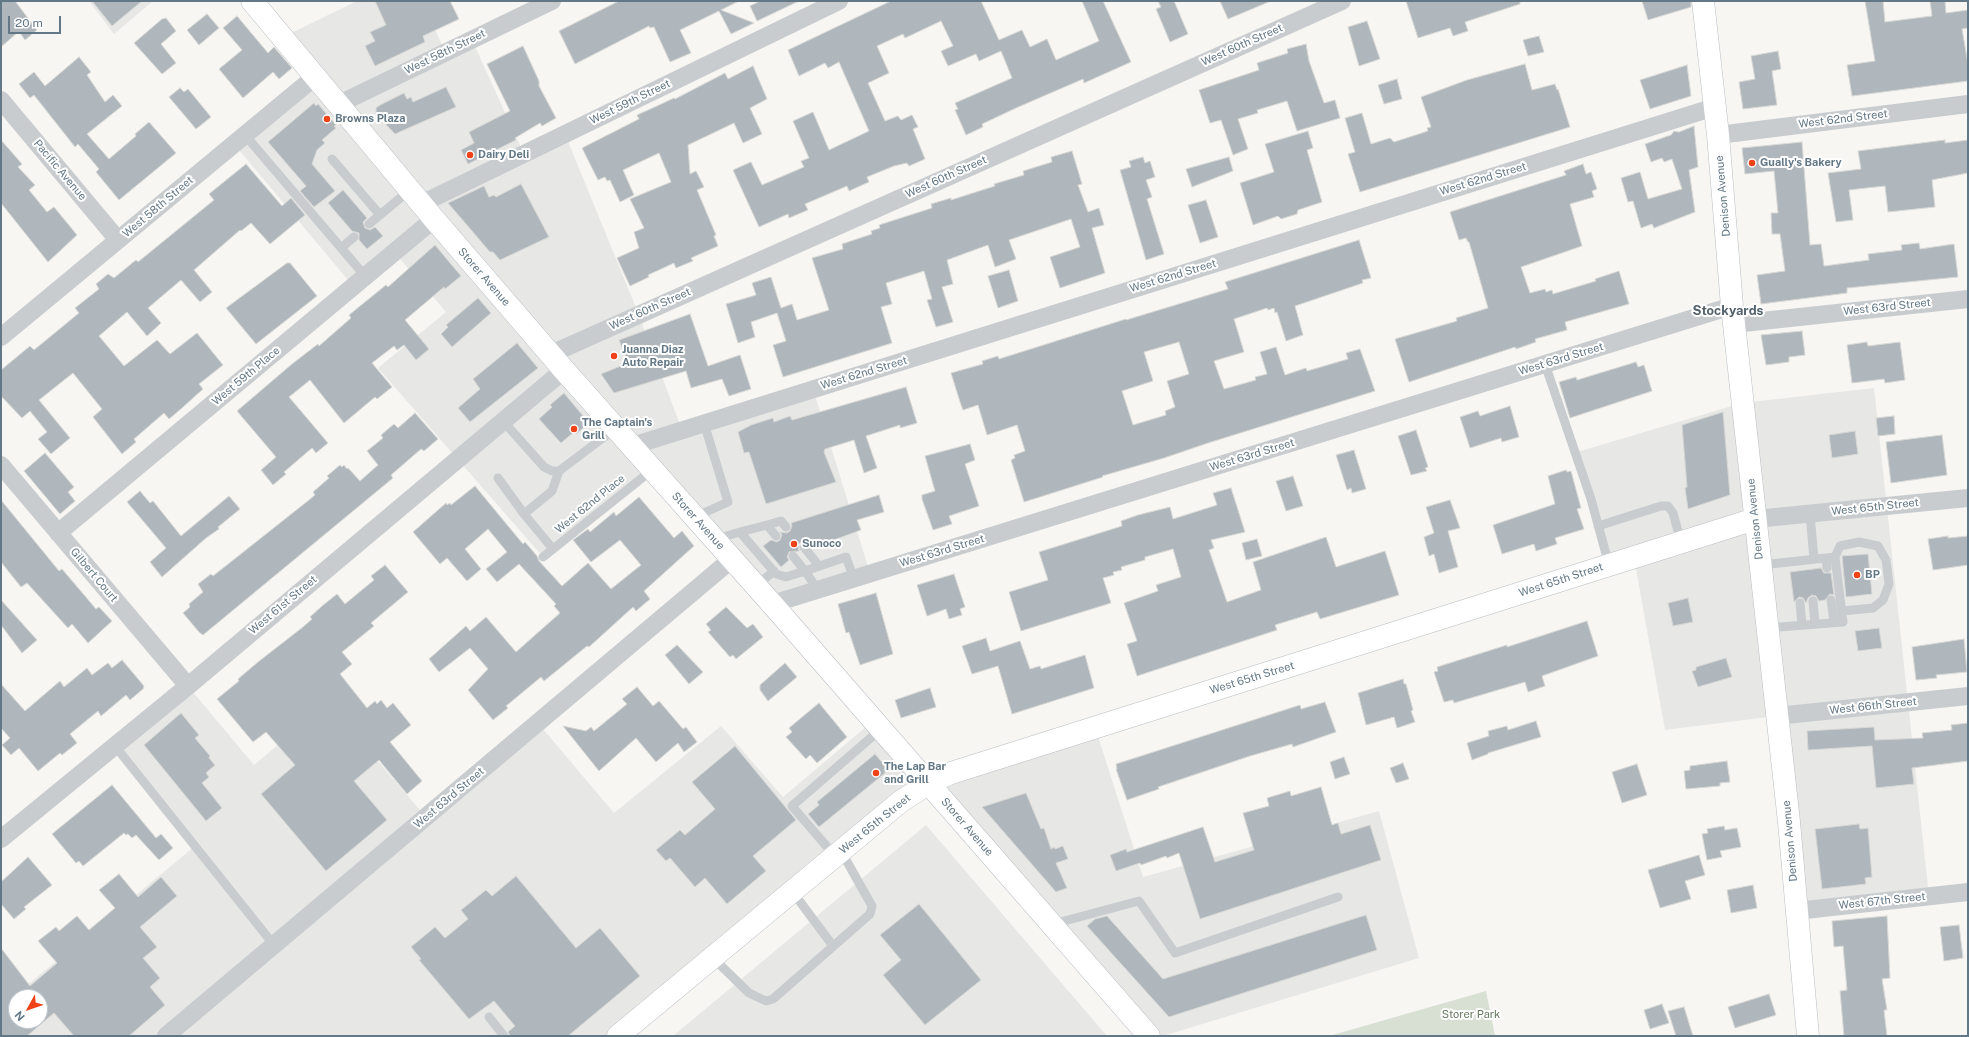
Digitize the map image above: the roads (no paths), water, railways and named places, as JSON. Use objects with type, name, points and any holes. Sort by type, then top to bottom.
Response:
[{"type":"street","name":"Storer Avenue","points":[[252,1],[557,362],[772,604],[1149,1036]]},
{"type":"street","name":"West 58th Street","points":[[339,104],[552,1]]},
{"type":"street","name":"West 59th Street","points":[[422,204],[839,1]]},
{"type":"street","name":"West 60th Street","points":[[557,362],[1342,1]]},
{"type":"street","name":"Denison Avenue","points":[[1704,1],[1718,135],[1733,315],[1754,519],[1790,822],[1796,911],[1808,1036]]},
{"type":"street","name":"West 58th Street","points":[[1,337],[316,76]]},
{"type":"street","name":"Pacific Avenue","points":[[1,100],[118,240]]},
{"type":"street","name":"West 62nd Street","points":[[1718,135],[1968,104]]},
{"type":"street","name":"West 62nd Street","points":[[632,446],[1715,107]]},
{"type":"street","name":"West 59th Place","points":[[58,533],[365,276],[422,204]]},
{"type":"street","name":"West 63rd Street","points":[[772,604],[1545,364],[1733,315],[1968,299]]},
{"type":"street","name":"West 61st Street","points":[[1,839],[188,686],[503,421],[557,362]]},
{"type":"street","name":"Gilbert Court","points":[[1,465],[188,686]]},
{"type":"street","name":"West 65th Street","points":[[618,1036],[900,802],[929,783],[951,773],[1754,519],[1968,498]]},
{"type":"street","name":"West 63rd Street","points":[[166,1036],[732,559]]},
{"type":"street","name":"West 66th Street","points":[[1777,716],[1968,696]]},
{"type":"street","name":"West 67th Street","points":[[1796,911],[1968,892]]},
{"type":"lane","points":[[245,135],[365,276]]},
{"type":"lane","points":[[332,159],[380,215]]},
{"type":"lane","points":[[369,224],[380,215],[422,204]]},
{"type":"lane","points":[[341,248],[354,237]]},
{"type":"lane","points":[[1545,364],[1591,499],[1609,565]]},
{"type":"lane","points":[[503,421],[544,467],[552,471],[559,471]]},
{"type":"lane","points":[[695,518],[728,502],[704,423]]},
{"type":"lane","points":[[524,514],[552,491],[559,471],[616,428]]},
{"type":"lane","name":"West 62nd Place","points":[[542,557],[652,470]]},
{"type":"lane","points":[[498,478],[524,514],[553,549]]},
{"type":"lane","points":[[1598,526],[1661,506],[1668,506],[1673,512],[1681,542]]},
{"type":"lane","points":[[1810,514],[1811,570]]},
{"type":"lane","points":[[714,539],[782,521],[786,527]]},
{"type":"lane","points":[[767,525],[776,536]]},
{"type":"lane","points":[[740,532],[776,574],[786,577],[846,557],[854,578]]},
{"type":"lane","points":[[1828,568],[1830,557],[1840,546],[1859,542],[1878,546],[1886,560],[1889,584],[1883,600],[1873,608],[1842,611]]},
{"type":"lane","points":[[804,547],[819,566]]},
{"type":"lane","points":[[793,556],[818,590]]},
{"type":"lane","points":[[1760,565],[1796,566],[1812,559],[1830,557]]},
{"type":"lane","points":[[1767,628],[1843,622],[1830,557]]},
{"type":"lane","points":[[756,586],[774,571]]},
{"type":"lane","points":[[1831,600],[1834,622]]},
{"type":"lane","points":[[1813,601],[1815,624]]},
{"type":"lane","points":[[1800,603],[1802,625]]},
{"type":"lane","points":[[712,957],[749,993],[766,1001],[773,999],[870,914],[872,906],[838,854],[792,806],[881,729]]},
{"type":"lane","points":[[115,746],[274,945]]},
{"type":"lane","points":[[792,891],[833,946]]},
{"type":"lane","points":[[1051,924],[1138,901],[1175,953],[1338,897]]},
{"type":"lane","points":[[488,1017],[504,1036]]},
{"type":"place","name":"Browns Plaza","points":[[327,119]]},
{"type":"place","name":"Dairy Deli","points":[[470,155]]},
{"type":"place","name":"Gually's Bakery","points":[[1752,163]]},
{"type":"place","name":"Juanna Diaz Auto Repair","points":[[614,356]]},
{"type":"place","name":"The Captain's Grill","points":[[574,429]]},
{"type":"place","name":"Sunoco","points":[[794,544]]},
{"type":"place","name":"BP","points":[[1857,575]]},
{"type":"place","name":"The Lap Bar and Grill","points":[[876,773]]},
{"type":"district","name":"Stockyards","points":[[1728,311]]},
{"type":"park label","name":"Storer Park","points":[[1471,1015]]}]
